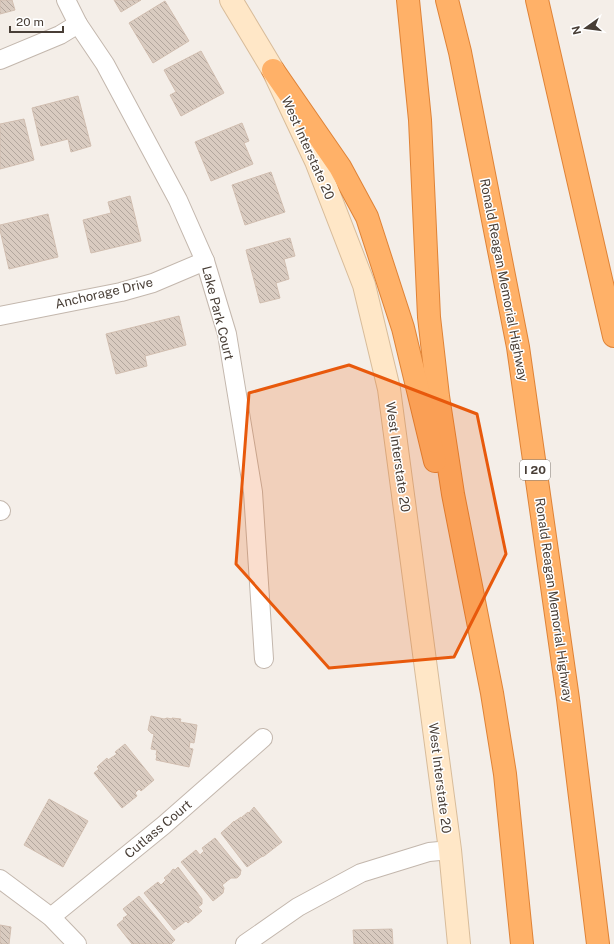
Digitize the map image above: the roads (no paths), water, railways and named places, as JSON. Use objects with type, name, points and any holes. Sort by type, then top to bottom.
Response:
[{"type":"highway","points":[[408,0],[420,120],[428,317],[453,494],[492,693],[505,774],[522,944]]},
{"type":"highway","name":"Ronald Reagan Memorial Highway","points":[[447,0],[460,52],[518,347],[568,699],[598,944]]},
{"type":"highway","points":[[537,0],[614,336]]},
{"type":"highway","points":[[273,70],[340,167],[367,217],[403,328],[433,454],[471,581]]},
{"type":"main road","name":"West Interstate 20","points":[[231,0],[273,70],[316,161],[364,286],[389,389],[450,850],[459,944]]},
{"type":"street","name":"Lake Park Court","points":[[66,0],[78,24],[105,64],[178,200],[205,261],[226,334],[253,492],[264,659]]},
{"type":"street","points":[[0,60],[60,35],[78,24]]},
{"type":"street","name":"Anchorage Drive","points":[[0,316],[128,290],[153,283],[205,261]]},
{"type":"street","name":"Cutlass Court","points":[[51,917],[164,825],[263,738]]},
{"type":"street","points":[[245,944],[298,907],[361,873],[429,852],[450,850]]},
{"type":"street","points":[[0,878],[51,917],[77,944]]}]
